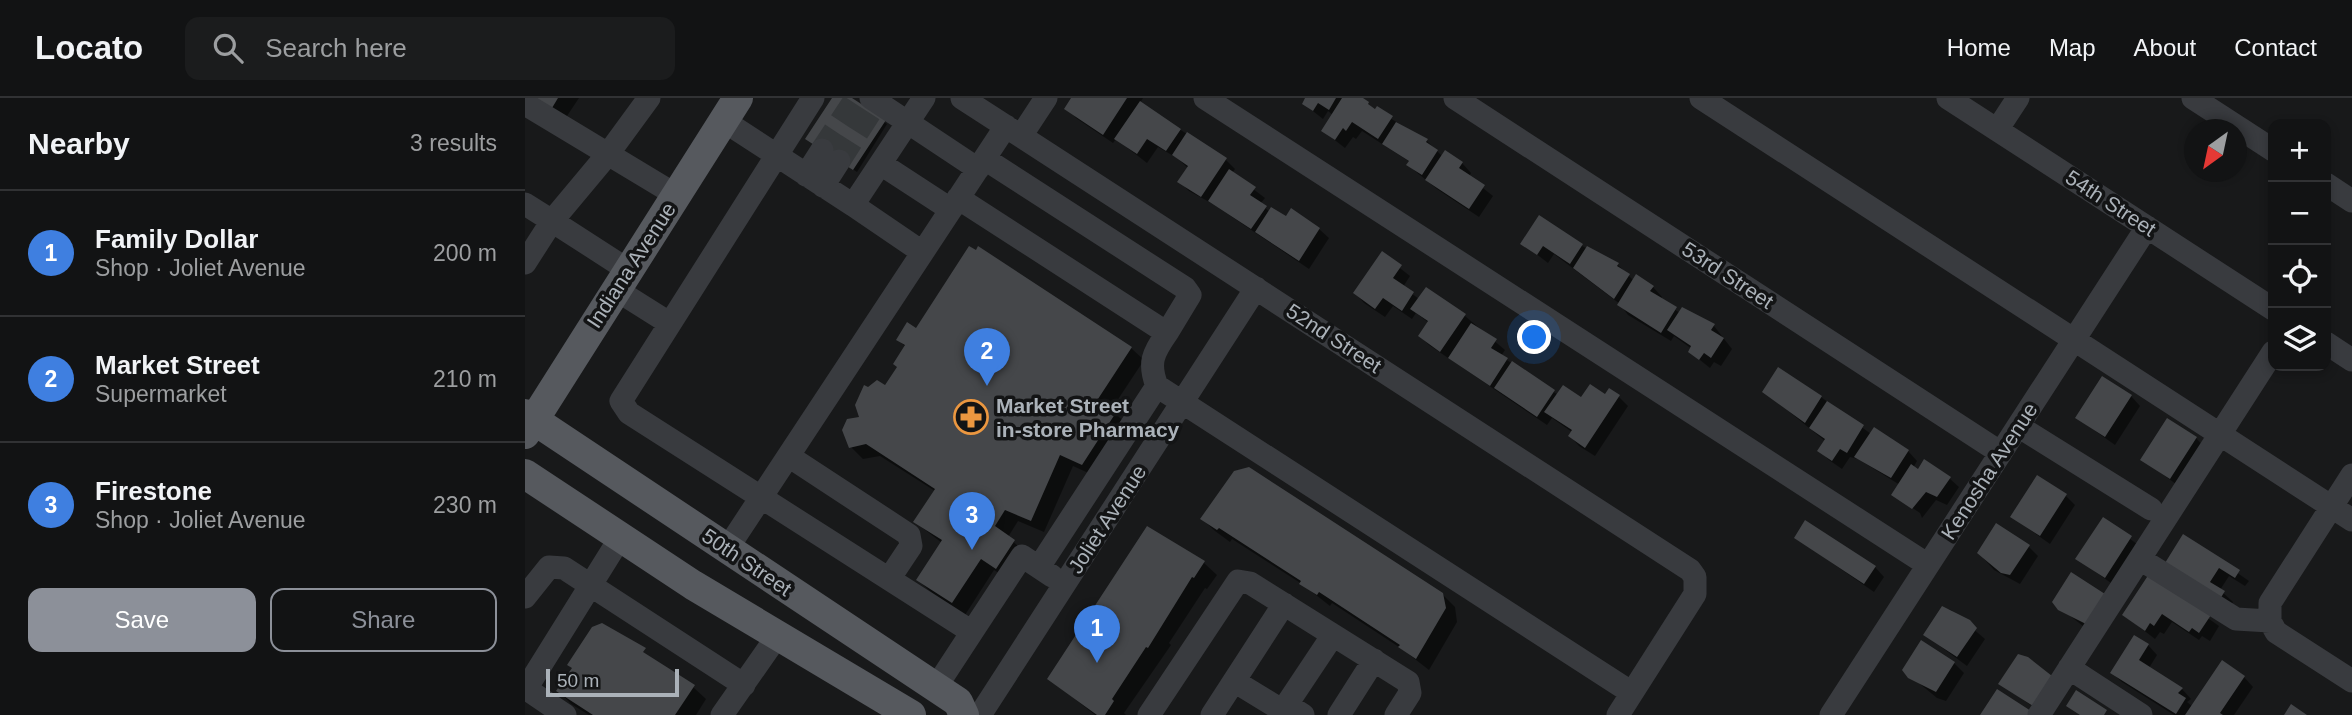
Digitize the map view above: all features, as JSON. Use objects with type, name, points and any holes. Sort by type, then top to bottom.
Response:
[{"type":"main road","name":"Indiana Avenue","points":[[528,422],[731,110]]},
{"type":"main road","name":"50th Street","points":[[528,422],[936,687],[958,702],[964,715]]},
{"type":"main road","points":[[525,474],[620,538],[911,715]]},
{"type":"street","points":[[525,262],[552,221],[608,154],[649,98]]},
{"type":"street","points":[[813,98],[621,401],[624,408],[762,499],[972,632]]},
{"type":"street","points":[[853,205],[924,98]]},
{"type":"street","points":[[727,549],[981,164],[1046,98]]},
{"type":"street","points":[[1205,98],[1928,565]]},
{"type":"street","name":"53rd Street","points":[[1455,98],[2001,453]]},
{"type":"street","points":[[1702,98],[2352,520]]},
{"type":"street","name":"54th Street","points":[[1948,98],[2271,308]]},
{"type":"street","points":[[1997,130],[2018,98]]},
{"type":"street","points":[[2193,98],[2268,147]]},
{"type":"street","points":[[866,102],[981,164],[1185,288],[1190,295],[1189,302],[1152,355],[1151,372],[1157,386],[1632,693],[1618,715]]},
{"type":"street","name":"52nd Street","points":[[977,102],[1014,131],[1690,569],[1696,594],[1632,693]]},
{"type":"street","points":[[525,104],[676,195]]},
{"type":"street","points":[[731,110],[775,155],[922,252]]},
{"type":"street","points":[[815,180],[831,155]]},
{"type":"street","points":[[881,164],[954,204],[1167,333]]},
{"type":"street","points":[[2331,187],[2352,201]]},
{"type":"street","points":[[525,204],[552,221],[669,323]]},
{"type":"street","name":"Kenosha Avenue","points":[[1831,715],[2147,227]]},
{"type":"street","name":"Joliet Avenue","points":[[980,715],[1256,288]]},
{"type":"street","points":[[2331,346],[2352,360]]},
{"type":"street","points":[[2039,715],[2268,360]]},
{"type":"street","points":[[1039,567],[1157,386]]},
{"type":"street","points":[[2018,426],[2151,509]]},
{"type":"street","points":[[790,457],[909,535],[911,546],[889,579]]},
{"type":"street","points":[[2352,475],[2270,603],[2270,621],[2276,632],[2352,681]]},
{"type":"street","points":[[565,715],[526,688],[620,538]]},
{"type":"street","points":[[936,687],[1022,556],[1065,584]]},
{"type":"street","points":[[2140,559],[2236,619],[2270,621]]},
{"type":"street","points":[[525,597],[543,572],[556,566],[592,585],[744,685]]},
{"type":"street","points":[[1149,715],[1238,581],[1250,583],[1374,660],[1412,687],[1396,715]]},
{"type":"street","points":[[1212,715],[1284,604]]},
{"type":"street","points":[[722,715],[778,635]]},
{"type":"street","points":[[1234,681],[1275,706],[1294,711],[1332,635]]},
{"type":"street","points":[[1339,715],[1374,660]]},
{"type":"street","points":[[2069,668],[2141,715]]},
{"type":"building","points":[[536,98],[558,98],[552,108]]},
{"type":"building","points":[[832,98],[852,98],[886,120],[853,170],[805,139]]},
{"type":"building","points":[[1071,98],[1127,98],[1103,135],[1064,109]]},
{"type":"building","points":[[1305,98],[1336,98],[1329,110],[1318,103],[1313,111],[1302,104]]},
{"type":"building","points":[[1342,98],[1363,98],[1375,109],[1377,106],[1393,116],[1378,139],[1352,122],[1346,131],[1343,128],[1335,140],[1321,131]]},
{"type":"building","points":[[1140,101],[1181,129],[1166,151],[1147,139],[1137,154],[1114,139]]},
{"type":"building","points":[[1396,122],[1428,139],[1426,142],[1438,150],[1422,175],[1406,165],[1409,161],[1382,144]]},
{"type":"building","points":[[1187,132],[1227,158],[1201,197],[1177,182],[1188,166],[1172,155]]},
{"type":"building","points":[[1445,150],[1463,162],[1459,168],[1485,185],[1469,209],[1425,180]]},
{"type":"building","points":[[1229,169],[1256,187],[1250,195],[1267,206],[1251,229],[1208,201]]},
{"type":"building","points":[[1271,207],[1286,216],[1291,208],[1320,228],[1299,261],[1255,232]]},
{"type":"building","points":[[1539,215],[1583,244],[1570,264],[1543,246],[1537,255],[1520,244]]},
{"type":"building","points":[[969,246],[976,250],[978,246],[1132,347],[1098,399],[1117,411],[1082,465],[1060,455],[1031,521],[1005,510],[995,526],[1015,540],[996,569],[981,559],[952,603],[916,580],[942,540],[913,522],[935,489],[866,444],[849,448],[842,430],[847,419],[859,417],[855,405],[864,385],[868,387],[877,380],[885,385],[897,367],[893,364],[905,345],[896,340],[907,322],[916,328]]},
{"type":"building","points":[[1587,246],[1619,263],[1617,266],[1630,274],[1614,299],[1573,268]]},
{"type":"building","points":[[1382,251],[1402,265],[1393,278],[1414,292],[1402,311],[1383,298],[1375,309],[1353,293]]},
{"type":"building","points":[[1636,274],[1654,286],[1650,291],[1677,307],[1661,333],[1617,305]]},
{"type":"building","points":[[1426,287],[1466,314],[1440,352],[1418,336],[1428,321],[1410,309]]},
{"type":"building","points":[[1682,307],[1715,324],[1711,330],[1724,338],[1711,358],[1704,353],[1699,360],[1688,352],[1691,346],[1667,330]]},
{"type":"building","points":[[1471,323],[1497,339],[1491,348],[1508,358],[1490,386],[1448,358]]},
{"type":"building","points":[[1512,361],[1555,390],[1537,417],[1494,388]]},
{"type":"building","points":[[1778,367],[1822,396],[1805,423],[1762,392]]},
{"type":"building","points":[[2102,376],[2132,395],[2105,437],[2075,418]]},
{"type":"building","points":[[1590,384],[1605,394],[1609,388],[1620,395],[1585,448],[1568,436],[1572,430],[1544,412],[1563,385],[1581,397]]},
{"type":"building","points":[[1827,401],[1864,425],[1847,453],[1840,449],[1832,461],[1817,451],[1825,439],[1809,428]]},
{"type":"building","points":[[2167,418],[2197,437],[2170,479],[2140,460]]},
{"type":"building","points":[[1874,427],[1909,450],[1891,478],[1854,457]]},
{"type":"building","points":[[1924,459],[1951,477],[1937,497],[1926,492],[1912,509],[1891,495],[1911,464],[1918,469]]},
{"type":"building","points":[[1249,467],[1443,593],[1446,608],[1416,659],[1398,647],[1400,645],[1319,592],[1317,595],[1299,584],[1301,581],[1219,528],[1217,530],[1200,519],[1234,471]]},
{"type":"building","points":[[2037,475],[2067,494],[2040,536],[2010,517]]},
{"type":"building","points":[[2103,517],[2132,536],[2105,578],[2075,559]]},
{"type":"building","points":[[1805,520],[1876,566],[1864,584],[1794,538]]},
{"type":"building","points":[[1996,523],[2030,545],[2010,575],[2001,573],[1977,553]]},
{"type":"building","points":[[1147,526],[1205,561],[1112,699],[1114,701],[1105,715],[1097,715],[1047,679]]},
{"type":"building","points":[[2183,534],[2240,570],[2235,578],[2219,568],[2210,582],[2225,591],[2220,599],[2165,563]]},
{"type":"building","points":[[2071,572],[2105,594],[2086,624],[2058,610],[2052,602]]},
{"type":"building","points":[[2149,574],[2211,615],[2199,633],[2192,628],[2189,632],[2162,614],[2154,626],[2150,623],[2145,631],[2122,615]]},
{"type":"building","points":[[1942,606],[1970,620],[1977,628],[1957,657],[1923,635]]},
{"type":"building","points":[[602,623],[646,648],[643,652],[695,685],[675,715],[593,715],[556,691],[572,668],[567,665],[592,627]]},
{"type":"building","points":[[2134,635],[2149,644],[2139,660],[2183,688],[2178,693],[2186,698],[2176,714],[2110,673]]},
{"type":"building","points":[[1921,640],[1955,662],[1936,692],[1908,678],[1902,670]]},
{"type":"building","points":[[2018,654],[2028,657],[2052,676],[2033,706],[1998,684]]},
{"type":"building","points":[[2222,660],[2245,676],[2220,713],[2223,715],[2185,715]]},
{"type":"building","points":[[1997,689],[2031,711],[2028,715],[1980,715]]},
{"type":"building","points":[[2076,690],[2107,710],[2104,715],[2080,715],[2066,706]]},
{"type":"building","points":[[2291,704],[2307,715],[2284,715]]},
{"type":"tunnel","points":[[822,150],[855,100]]},
{"type":"tunnel","points":[[839,161],[871,111]]},
{"type":"place","name":"Market Street","points":[[987,386]]},
{"type":"place","name":"Market Street in-store Pharmacy","points":[[971,417]]},
{"type":"place","name":"Firestone","points":[[972,550]]},
{"type":"place","name":"Family Dollar","points":[[1097,663]]}]
